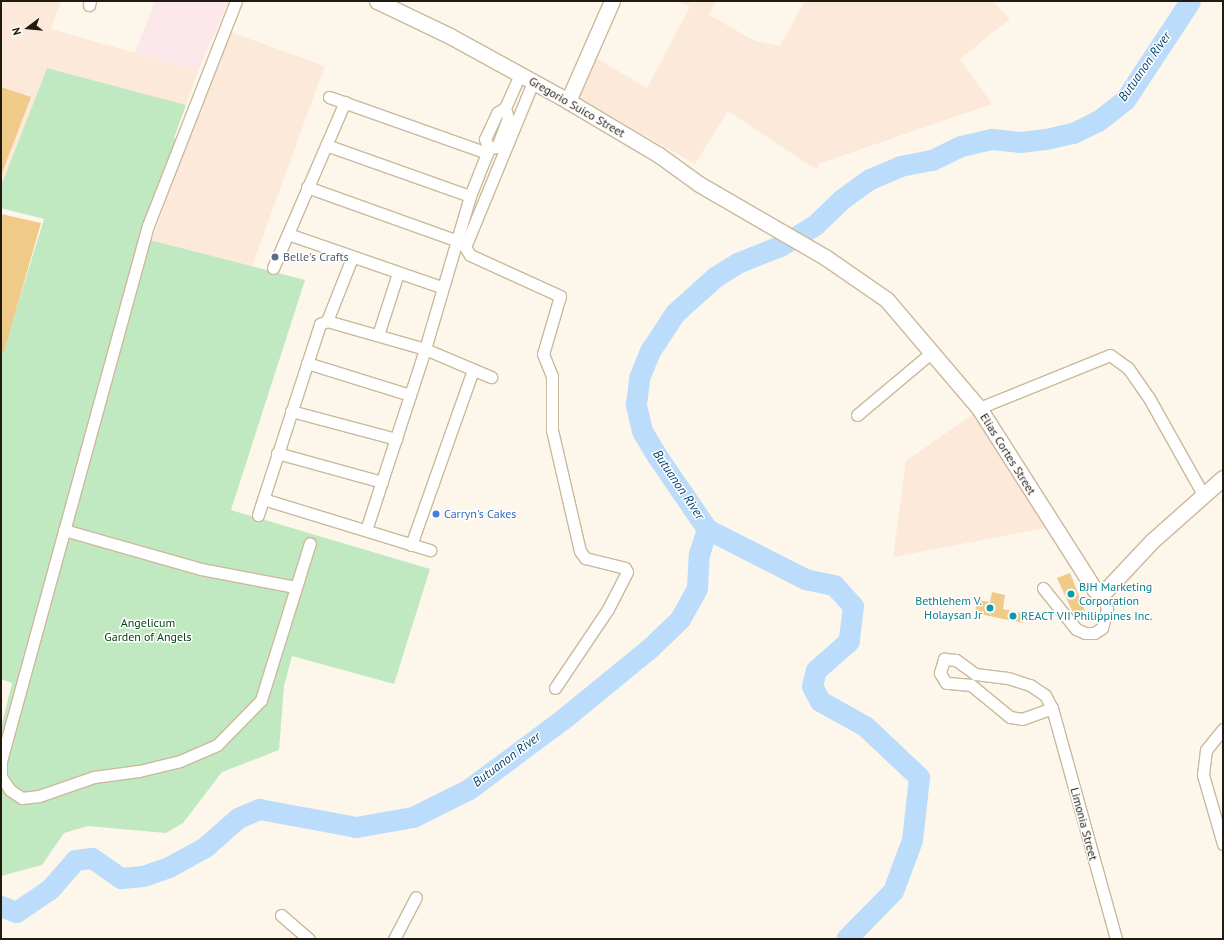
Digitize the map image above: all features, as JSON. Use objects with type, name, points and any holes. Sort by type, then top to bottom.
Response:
[{"type":"street","points":[[236,1],[148,225],[1,761],[2,777],[10,790],[22,798],[39,796],[94,777],[139,771],[180,761],[217,745],[261,700],[295,587],[310,543]]},
{"type":"street","name":"Gregorio Suico Street","points":[[377,1],[568,101],[770,226]]},
{"type":"street","points":[[568,101],[612,1]]},
{"type":"street","points":[[329,97],[488,150],[497,147],[507,123],[505,108],[527,79]]},
{"type":"street","points":[[527,79],[465,247],[470,255],[560,296],[543,354],[552,376],[552,430],[580,550],[585,558],[625,568],[627,572],[608,609],[555,688]]},
{"type":"street","points":[[273,268],[344,102]]},
{"type":"street","points":[[326,145],[470,196]]},
{"type":"street","points":[[366,530],[425,349],[455,240],[488,150]]},
{"type":"street","points":[[307,187],[455,240]]},
{"type":"street","name":"Elias Cortes Street","points":[[770,226],[825,257],[887,300],[979,408],[1095,590],[1102,592]]},
{"type":"street","points":[[288,234],[352,258],[441,287]]},
{"type":"street","points":[[327,321],[352,258]]},
{"type":"street","points":[[378,335],[398,273]]},
{"type":"street","points":[[258,515],[320,324],[327,321],[425,349],[491,377]]},
{"type":"street","points":[[857,415],[931,353]]},
{"type":"street","points":[[979,408],[1110,355],[1128,368],[1149,398],[1204,496]]},
{"type":"street","points":[[307,363],[410,395]]},
{"type":"street","points":[[411,545],[473,370]]},
{"type":"street","points":[[292,411],[396,439]]},
{"type":"street","points":[[277,453],[382,482]]},
{"type":"street","points":[[1043,588],[1076,629],[1086,633],[1094,633],[1102,628],[1107,609],[1102,592],[1152,541],[1223,478]]},
{"type":"street","points":[[262,499],[430,550]]},
{"type":"street","points":[[64,530],[201,569],[295,587]]},
{"type":"street","points":[[971,685],[975,674],[949,657],[941,665],[940,673],[946,683],[971,685],[1010,717],[1022,718],[1052,708]]},
{"type":"street","name":"Limonia Street","points":[[975,674],[1008,678],[1030,685],[1045,696],[1052,708],[1116,939]]},
{"type":"street","points":[[1223,729],[1206,750],[1203,775],[1223,844]]},
{"type":"street","points":[[394,939],[416,897]]},
{"type":"street","points":[[281,915],[309,939]]},
{"type":"shaded area","points":[[1,1],[61,1],[51,29],[198,71],[186,105],[47,68],[1,186]]},
{"type":"shaded area","points":[[155,1],[229,1],[198,71],[135,53]]},
{"type":"shaded area","points":[[677,1],[716,1],[709,15],[755,41],[780,46],[805,1],[993,1],[1010,19],[960,59],[992,104],[818,164],[817,170],[728,111],[695,164],[575,96],[591,55],[647,88],[690,7]]},
{"type":"shaded area","points":[[228,31],[325,66],[249,276],[152,241]]},
{"type":"shaded area","points":[[976,412],[1045,528],[893,557],[906,461]]},
{"type":"green space","name":"Angelicum Garden of Angels","points":[[47,68],[186,105],[174,138],[186,142],[150,240],[305,280],[231,510],[430,569],[394,684],[292,656],[284,686],[279,750],[222,772],[183,823],[166,833],[88,826],[64,833],[42,865],[1,876],[1,728],[12,683],[1,679],[1,344],[5,346],[44,219],[1,208],[1,186]]},
{"type":"building","points":[[1,87],[31,97],[2,173],[1,173]]},
{"type":"building","points":[[1,214],[41,223],[4,352],[1,352]]},
{"type":"building","name":"BJH Marketing Corporation","points":[[1070,573],[1085,611],[1074,615],[1057,578]]},
{"type":"building","name":"Bethlehem V. Holaysan Jr","points":[[992,592],[1005,595],[1003,609],[1025,614],[1023,623],[975,613],[977,600],[990,602]]},
{"type":"waterway","name":"Butuanon River","points":[[1,906],[16,912],[50,889],[75,860],[92,858],[121,878],[143,876],[169,867],[205,847],[238,818],[259,809],[356,827],[413,817],[469,789],[563,719],[651,647],[680,619],[697,588],[699,554],[707,529],[657,456],[642,431],[636,404],[639,378],[650,351],[675,313],[715,277],[737,263],[780,246],[815,225],[842,199],[870,179],[900,166],[932,160],[961,146],[991,139],[1020,142],[1046,139],[1073,133],[1098,121],[1125,100],[1190,1]]},
{"type":"waterway","points":[[707,529],[805,579],[834,585],[853,606],[849,641],[816,670],[812,686],[820,701],[865,726],[919,777],[912,840],[893,891],[846,939]]},
{"type":"place","name":"Belle's Crafts","points":[[275,257]]},
{"type":"place","name":"Carryn's Cakes","points":[[436,514]]},
{"type":"place","name":"BJH Marketing Corporation","points":[[1071,594]]},
{"type":"place","name":"Bethlehem V. Holaysan Jr","points":[[990,608]]},
{"type":"place","name":"REACT VII Philippines Inc.","points":[[1013,616]]}]
